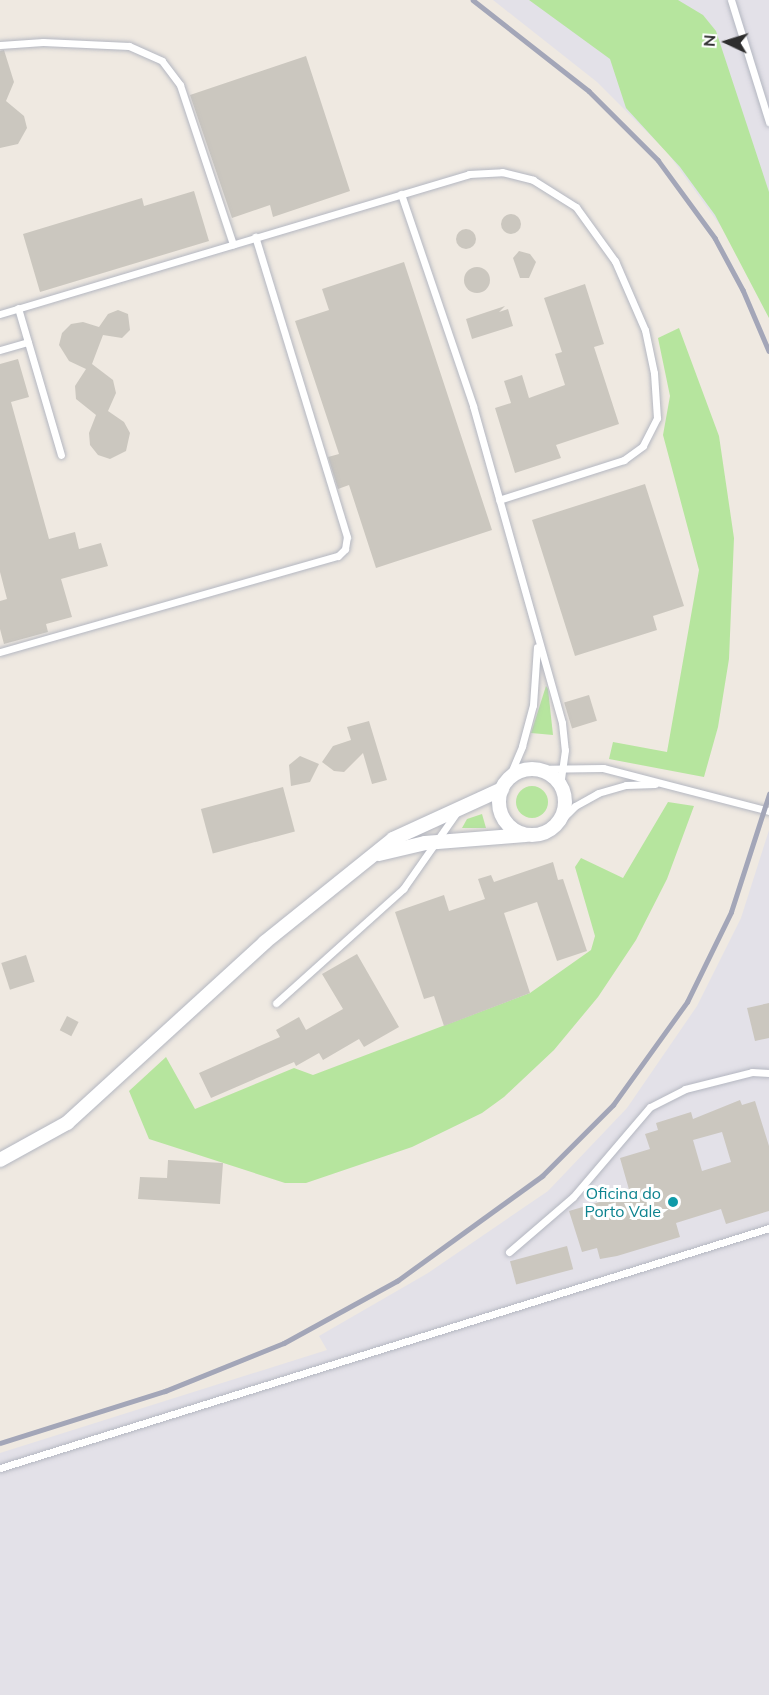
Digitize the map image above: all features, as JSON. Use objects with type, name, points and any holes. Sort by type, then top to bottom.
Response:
[{"type":"street","points":[[0,1160],[67,1123],[273,935],[374,855],[407,830],[504,786],[530,769],[547,773],[560,784],[565,801],[555,826],[531,835],[438,842],[374,855]]},
{"type":"street","points":[[504,786],[500,807],[507,823],[531,835]]},
{"type":"lane","points":[[731,0],[769,122]]},
{"type":"lane","points":[[0,45],[43,42],[129,46],[162,61],[180,85],[233,244]]},
{"type":"lane","points":[[0,314],[401,194],[486,172],[518,175],[547,186],[576,207],[602,238],[628,284],[645,330],[658,407],[654,428],[643,446],[624,460],[500,500]]},
{"type":"lane","points":[[401,194],[460,364],[562,723],[564,766],[560,784]]},
{"type":"lane","points":[[0,652],[338,556],[345,549],[347,537],[255,237]]},
{"type":"lane","points":[[18,308],[61,455]]},
{"type":"lane","points":[[0,350],[28,342]]},
{"type":"lane","points":[[504,786],[522,746],[533,705],[536,635]]},
{"type":"lane","points":[[530,769],[564,766],[618,771],[769,811]]},
{"type":"lane","points":[[555,826],[575,806],[612,788],[640,784],[676,787]]},
{"type":"lane","points":[[276,1003],[403,889],[463,806]]},
{"type":"lane","points":[[508,1252],[573,1197],[651,1107],[685,1089],[758,1071],[769,1073]]},
{"type":"lane","points":[[0,1468],[769,1228]]},
{"type":"shaded area","points":[[493,0],[769,0],[769,318],[725,232],[667,152],[597,82]]},
{"type":"shaded area","points":[[769,830],[769,1695],[0,1695],[0,1453],[327,1350],[319,1336],[428,1273],[548,1191],[627,1108],[697,1006],[741,918]]},
{"type":"green space","points":[[529,0],[678,0],[703,15],[716,31],[769,192],[769,318],[715,215],[680,167],[626,108],[610,59]]},
{"type":"green space","points":[[679,328],[719,436],[734,538],[729,659],[718,727],[704,777],[609,759],[613,742],[667,752],[699,570],[663,435],[670,396],[658,338]]},
{"type":"green space","points":[[546,686],[548,689],[553,735],[531,733]]},
{"type":"green space","points":[[532,786],[544,790],[548,802],[544,814],[532,818],[520,814],[516,802],[520,790]]},
{"type":"green space","points":[[668,802],[694,806],[667,879],[636,940],[598,997],[554,1050],[504,1097],[482,1113],[412,1147],[306,1183],[285,1183],[149,1139],[129,1091],[166,1057],[195,1109],[294,1068],[313,1075],[530,993],[591,950],[595,936],[575,867],[581,858],[623,878]]},
{"type":"green space","points":[[482,814],[486,828],[462,828],[467,819]]},
{"type":"building","points":[[4,50],[14,82],[6,101],[24,116],[27,128],[18,144],[0,148],[0,51]]},
{"type":"building","points":[[306,56],[350,191],[273,217],[270,205],[232,218],[190,95]]},
{"type":"building","points":[[194,191],[209,241],[40,292],[23,234],[142,198],[144,206]]},
{"type":"building","points":[[511,214],[518,217],[521,224],[518,231],[511,234],[504,231],[501,224],[504,217]]},
{"type":"building","points":[[466,229],[473,232],[476,239],[473,246],[466,249],[459,246],[456,239],[459,232]]},
{"type":"building","points":[[519,251],[530,254],[536,262],[529,278],[520,278],[513,258]]},
{"type":"building","points":[[404,262],[492,530],[376,568],[349,485],[338,489],[328,457],[339,454],[295,321],[329,310],[322,289]]},
{"type":"building","points":[[477,267],[486,271],[490,280],[486,289],[477,293],[468,289],[464,280],[468,271]]},
{"type":"building","points":[[585,284],[604,344],[594,347],[619,424],[556,445],[561,458],[515,473],[495,408],[511,403],[504,381],[522,375],[529,398],[565,385],[555,354],[562,352],[544,298]]},
{"type":"building","points":[[505,306],[499,312],[508,309],[513,326],[472,339],[466,319]]},
{"type":"building","points":[[118,310],[128,314],[130,330],[122,338],[103,335],[92,364],[113,380],[116,393],[108,411],[124,422],[130,433],[126,451],[110,459],[98,455],[90,445],[89,433],[96,415],[76,399],[75,386],[86,369],[69,361],[59,345],[62,333],[71,324],[83,322],[99,327],[108,314]]},
{"type":"building","points":[[18,359],[29,397],[11,402],[49,539],[75,532],[79,549],[101,543],[108,566],[61,579],[72,617],[46,624],[48,632],[4,644],[0,629],[0,601],[7,599],[0,572],[0,364]]},
{"type":"building","points":[[645,484],[684,606],[653,616],[657,630],[575,656],[532,520]]},
{"type":"building","points":[[589,695],[597,721],[572,728],[564,703]]},
{"type":"building","points":[[369,721],[387,780],[372,784],[363,753],[344,772],[334,771],[322,762],[333,746],[351,740],[347,727]]},
{"type":"building","points":[[300,756],[319,764],[310,782],[291,786],[289,765]]},
{"type":"building","points":[[283,787],[295,831],[213,853],[201,809]]},
{"type":"building","points":[[553,862],[558,880],[563,879],[587,951],[557,961],[537,902],[504,913],[530,993],[444,1026],[434,996],[424,999],[395,912],[444,895],[449,911],[485,899],[478,879],[491,875],[494,882]]},
{"type":"building","points":[[357,954],[399,1027],[364,1047],[359,1039],[323,1060],[319,1053],[296,1066],[294,1062],[211,1098],[199,1073],[280,1037],[276,1030],[299,1017],[306,1030],[343,1009],[322,974]]},
{"type":"building","points":[[26,955],[35,982],[10,990],[1,963]]},
{"type":"building","points":[[769,1003],[769,1038],[755,1041],[747,1008]]},
{"type":"building","points":[[67,1016],[79,1022],[71,1036],[60,1030]]},
{"type":"building","points":[[740,1100],[742,1105],[755,1101],[769,1146],[769,1211],[726,1224],[721,1209],[676,1223],[680,1237],[600,1259],[597,1248],[582,1252],[569,1211],[630,1193],[620,1158],[650,1149],[645,1134],[658,1130],[656,1123],[691,1112],[693,1119]],"holes":[[[722,1132],[731,1162],[702,1171],[693,1140]]]},
{"type":"building","points":[[168,1160],[223,1163],[220,1204],[138,1199],[140,1177],[167,1178]]},
{"type":"building","points":[[567,1246],[573,1269],[516,1284],[510,1261]]},
{"type":"railway","points":[[473,0],[589,91],[658,160],[715,238],[743,290],[769,351]]},
{"type":"railway","points":[[0,1443],[165,1391],[284,1343],[397,1281],[542,1176],[613,1105],[687,1002],[731,912],[769,794]]},
{"type":"place","name":"Oficina do Porto Vale","points":[[673,1202]]}]
